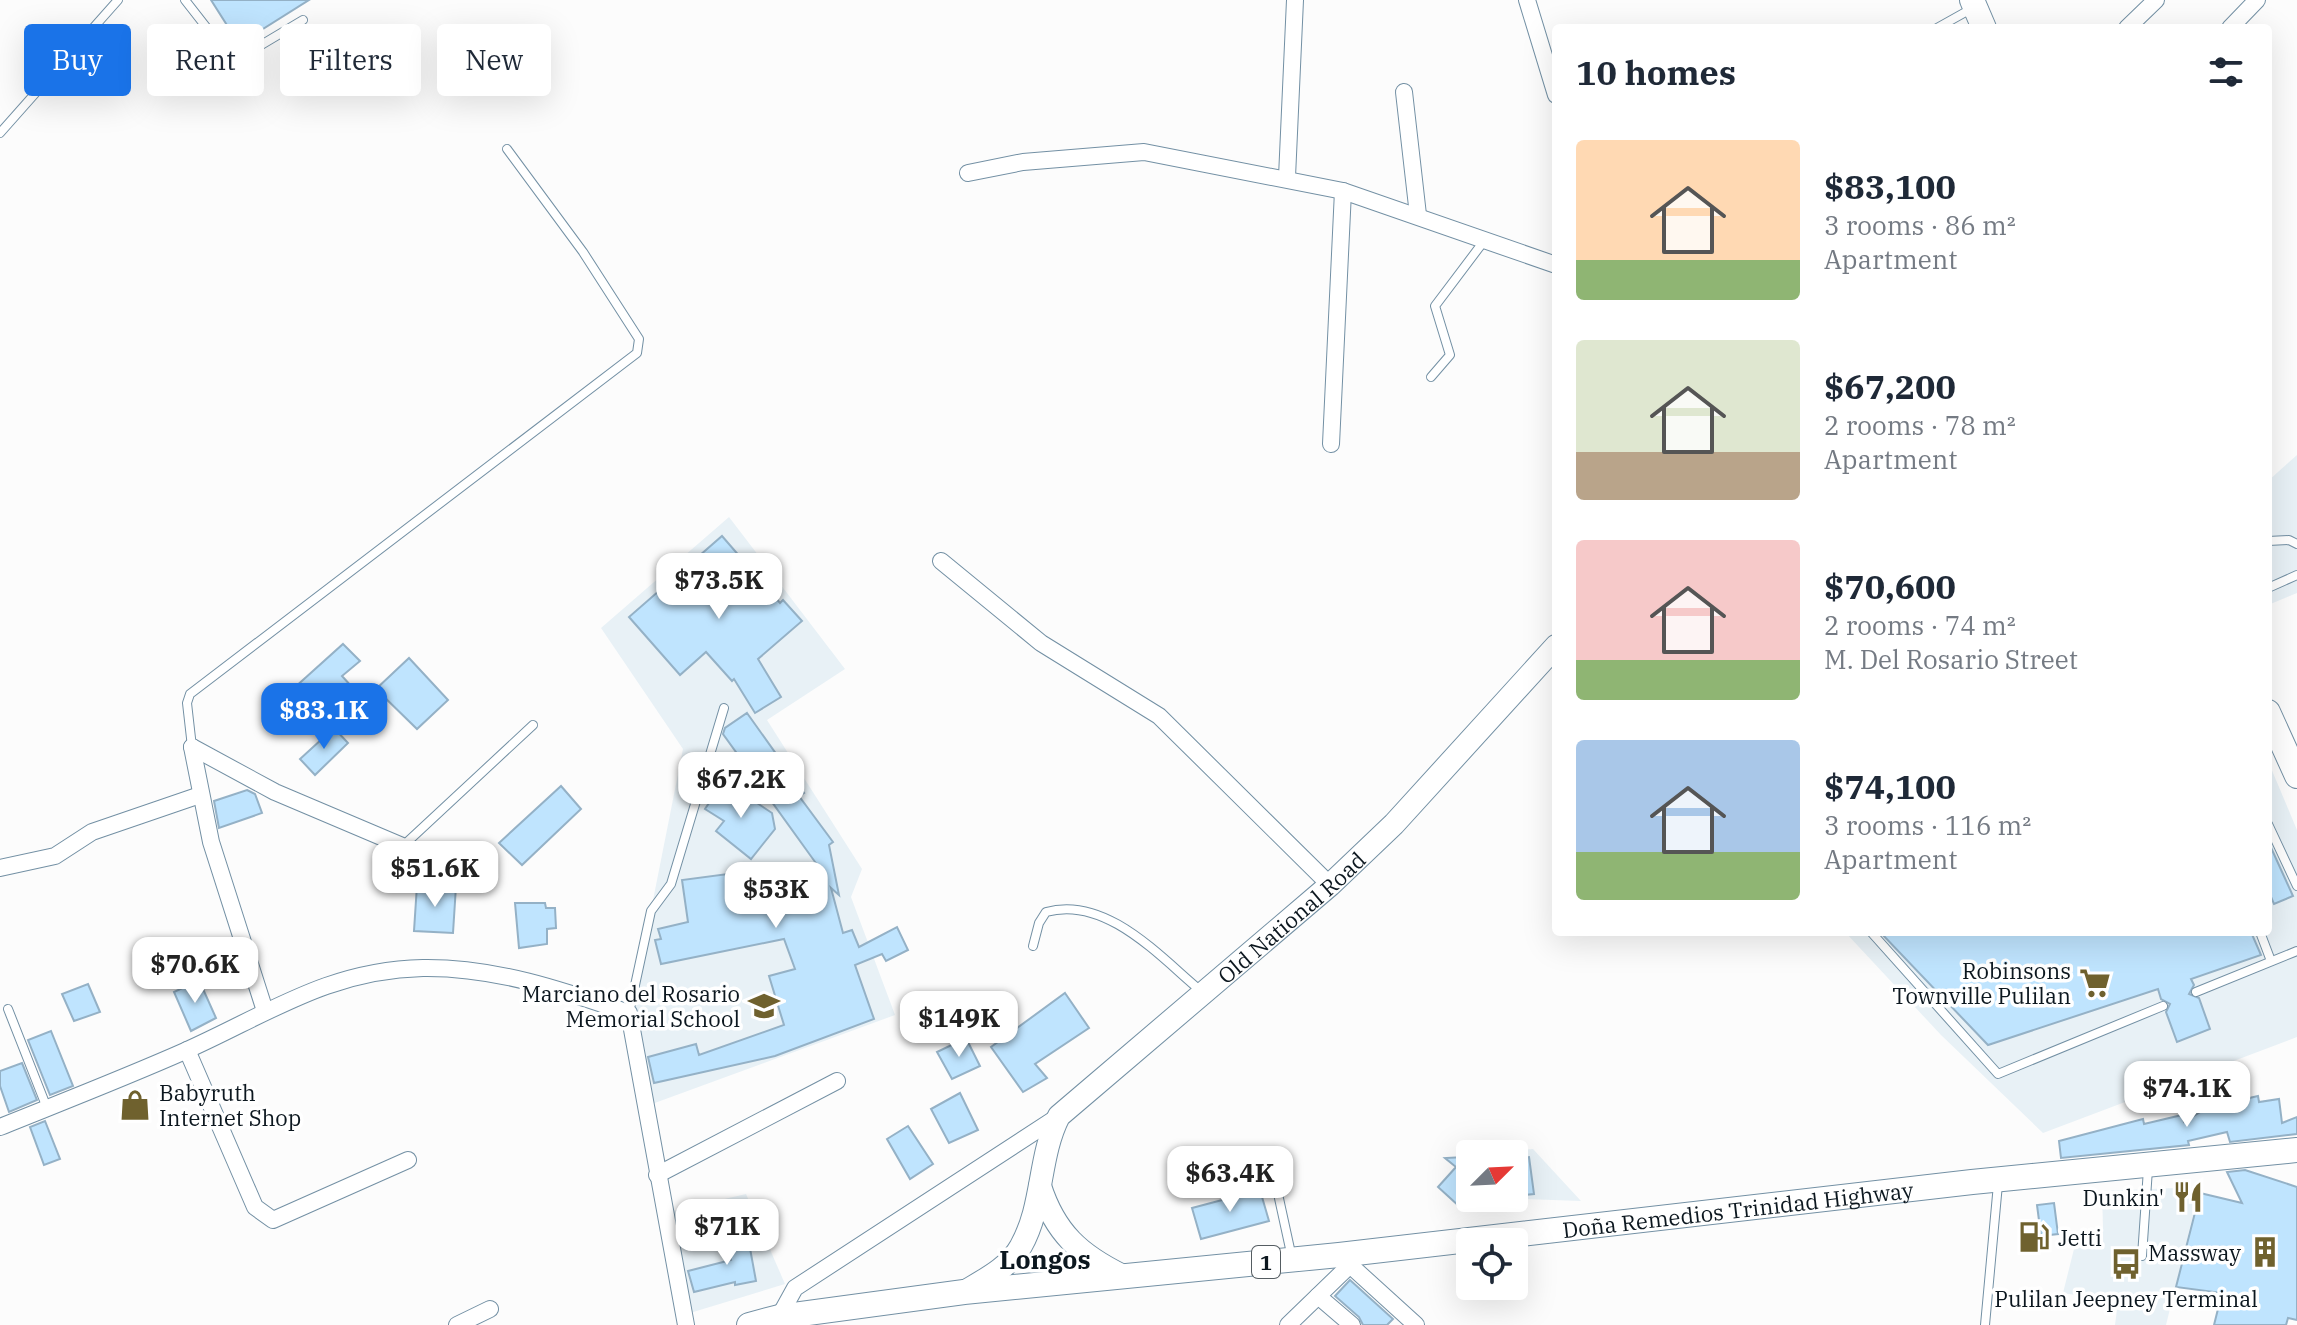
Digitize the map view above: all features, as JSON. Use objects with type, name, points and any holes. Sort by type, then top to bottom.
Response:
[{"type":"main road","name":"Old National Road","points":[[1059,1116],[1330,885],[1394,824],[1552,655]]},
{"type":"main road","points":[[2272,721],[2297,776]]},
{"type":"main road","points":[[964,1292],[999,1270],[1021,1248],[1040,1186],[1049,1136],[1059,1116]]},
{"type":"main road","name":"Doña Remedios Trinidad Highway","points":[[749,1325],[779,1317],[964,1292],[1292,1259],[1344,1260],[1847,1196],[2297,1150]]},
{"type":"main road","points":[[1040,1186],[1056,1226],[1076,1250],[1123,1276]]},
{"type":"street","points":[[1287,177],[1295,0]]},
{"type":"street","points":[[1527,0],[1552,82]]},
{"type":"street","points":[[2131,24],[2156,0]]},
{"type":"street","points":[[2234,24],[2257,0]]},
{"type":"street","points":[[1404,92],[1418,215]]},
{"type":"street","points":[[968,173],[1023,162],[1144,152],[1287,177],[1343,191],[1552,264]]},
{"type":"street","points":[[1331,444],[1343,191]]},
{"type":"street","points":[[941,561],[1041,643],[1159,716],[1330,885]]},
{"type":"street","points":[[192,747],[211,842],[265,1011]]},
{"type":"street","points":[[192,747],[275,792],[485,881]]},
{"type":"street","points":[[0,868],[55,856],[92,832],[200,795]]},
{"type":"street","points":[[0,1127],[187,1050],[328,983],[360,974],[420,968],[451,969],[528,980],[629,1013],[686,1325]]},
{"type":"street","points":[[187,1050],[255,1207],[263,1216],[273,1220],[408,1160]]},
{"type":"street","points":[[657,1175],[837,1081]]},
{"type":"street","points":[[779,1317],[795,1288],[1059,1116]]},
{"type":"street","points":[[1288,1325],[1318,1296],[1344,1260],[1416,1325]]},
{"type":"street","points":[[1318,1296],[1352,1325]]},
{"type":"street","points":[[457,1325],[490,1309]]},
{"type":"lane","points":[[0,133],[118,0]]},
{"type":"lane","points":[[185,0],[228,55],[241,57],[303,20]]},
{"type":"lane","points":[[1947,24],[1977,12]]},
{"type":"lane","points":[[192,747],[187,703],[190,694],[637,353],[639,339],[583,252],[507,149]]},
{"type":"lane","points":[[1431,377],[1450,355],[1435,306],[1484,240]]},
{"type":"lane","points":[[2272,541],[2289,540],[2297,544]]},
{"type":"lane","points":[[2272,586],[2297,575]]},
{"type":"lane","points":[[629,1013],[651,911],[671,884],[724,708]]},
{"type":"lane","points":[[403,846],[533,725]]},
{"type":"lane","points":[[2272,833],[2297,886]]},
{"type":"lane","points":[[1033,946],[1039,923],[1046,912],[1080,910],[1118,924],[1205,994]]},
{"type":"lane","points":[[1875,936],[1998,1074],[2163,1006]]},
{"type":"lane","points":[[2262,936],[2271,961]]},
{"type":"lane","points":[[2196,992],[2297,951]]},
{"type":"lane","points":[[8,1009],[47,1108]]},
{"type":"lane","points":[[2142,1256],[2148,1166]]},
{"type":"lane","points":[[1985,1325],[1998,1179]]},
{"type":"lane","points":[[1275,1180],[1292,1259]]},
{"type":"shaded area","points":[[2297,455],[2297,593],[2272,603],[2272,477]]},
{"type":"shaded area","points":[[729,517],[845,669],[767,720],[862,869],[851,897],[895,1015],[652,1104],[634,996],[683,749],[601,628]]},
{"type":"shaded area","name":"Robinsons Townville Pulilan","points":[[2272,771],[2297,830],[2297,1037],[2043,1133],[1941,1035],[1849,936],[2272,936]]},
{"type":"shaded area","points":[[1528,1149],[1533,1149],[1581,1201],[1528,1199]]},
{"type":"shaded area","name":"Pulilan Jeepney Terminal","points":[[2200,1187],[2166,1325],[2115,1325],[2118,1302],[2063,1293],[2076,1241],[2103,1228],[2102,1191]]},
{"type":"shaded area","points":[[746,1194],[785,1284],[690,1313],[668,1212]]},
{"type":"building","points":[[211,0],[309,0],[264,28],[264,24],[226,24]]},
{"type":"building","points":[[722,536],[780,603],[783,600],[802,621],[758,659],[781,697],[755,713],[734,679],[732,681],[706,652],[680,675],[629,617]]},
{"type":"building","points":[[343,644],[360,661],[342,676],[362,698],[340,719],[319,697],[291,724],[274,706]]},
{"type":"building","points":[[409,658],[448,700],[417,729],[376,689]]},
{"type":"building","points":[[747,713],[804,793],[799,796],[833,842],[829,845],[839,895],[831,888],[843,933],[852,930],[859,947],[897,927],[908,950],[886,961],[882,954],[855,965],[874,1019],[775,1056],[654,1083],[648,1057],[696,1044],[699,1055],[784,1025],[769,976],[795,969],[784,939],[661,964],[655,940],[661,939],[658,929],[688,922],[682,880],[782,867],[783,874],[818,866],[723,734],[725,728]]},
{"type":"building","points":[[334,728],[348,743],[315,775],[300,759]]},
{"type":"building","points":[[724,781],[772,813],[775,829],[751,859],[716,831],[724,821],[705,809]]},
{"type":"building","points":[[561,786],[581,809],[522,865],[499,843]]},
{"type":"building","points":[[247,790],[255,794],[262,813],[219,828],[214,801]]},
{"type":"building","points":[[2272,850],[2293,896],[2274,904],[2272,899]]},
{"type":"building","points":[[417,885],[456,886],[453,933],[414,931]]},
{"type":"building","points":[[515,903],[545,903],[546,908],[555,908],[556,928],[547,929],[547,944],[519,948]]},
{"type":"building","points":[[1884,936],[2253,936],[2261,955],[2191,979],[2194,985],[2189,994],[2199,998],[2210,1029],[2177,1042],[2166,1012],[2170,1004],[2161,999],[2158,989],[1988,1045]]},
{"type":"building","points":[[199,980],[216,1018],[191,1031],[174,992]]},
{"type":"building","points":[[88,984],[100,1012],[74,1021],[62,994]]},
{"type":"building","points":[[1065,993],[1089,1028],[1035,1064],[1047,1078],[1023,1092],[991,1047]]},
{"type":"building","points":[[51,1031],[73,1086],[50,1095],[28,1040]]},
{"type":"building","points":[[966,1038],[980,1066],[952,1079],[937,1052]]},
{"type":"building","points":[[22,1063],[37,1100],[9,1112],[0,1086],[0,1071]]},
{"type":"building","points":[[960,1093],[978,1130],[949,1143],[931,1109]]},
{"type":"building","points":[[2258,1096],[2259,1102],[2279,1099],[2282,1123],[2297,1117],[2297,1134],[2230,1142],[2227,1132],[2188,1141],[2189,1145],[2061,1158],[2059,1141],[2143,1119],[2144,1124],[2182,1115],[2184,1122],[2218,1101],[2219,1105]]},
{"type":"building","points":[[45,1121],[60,1159],[44,1165],[30,1127]]},
{"type":"building","points":[[908,1126],[933,1164],[910,1179],[887,1139]]},
{"type":"building","points":[[1456,1157],[1456,1167],[1445,1158]]},
{"type":"building","points":[[1528,1157],[1534,1194],[1528,1195]]},
{"type":"building","points":[[1456,1167],[1456,1203],[1438,1187]]},
{"type":"building","name":"Massway","points":[[2245,1170],[2297,1187],[2297,1320],[2288,1318],[2286,1325],[2214,1325],[2222,1293],[2176,1287],[2200,1193],[2242,1203],[2227,1172]]},
{"type":"building","points":[[1260,1190],[1269,1221],[1201,1239],[1192,1208]]},
{"type":"building","points":[[2054,1203],[2058,1234],[2041,1236],[2037,1205]]},
{"type":"building","points":[[745,1204],[753,1222],[733,1227],[729,1205]]},
{"type":"building","points":[[747,1232],[756,1281],[735,1285],[735,1282],[694,1292],[688,1271],[731,1260],[726,1236]]},
{"type":"building","points":[[1350,1280],[1393,1319],[1387,1325],[1363,1325],[1359,1317],[1335,1296]]},
{"type":"place","name":"Robinsons Townville Pulilan","points":[[2095,983]]},
{"type":"place","name":"Marciano del Rosario Memorial School","points":[[764,1006]]},
{"type":"place","name":"Babyruth Internet Shop","points":[[135,1105]]},
{"type":"place","name":"Dunkin'","points":[[2188,1197]]},
{"type":"place","name":"Jetti","points":[[2034,1237]]},
{"type":"place","name":"Massway","points":[[2265,1252]]},
{"type":"place","name":"Pulilan Jeepney Terminal","points":[[2126,1264]]},
{"type":"district","name":"Longos","points":[[1045,1259]]}]
